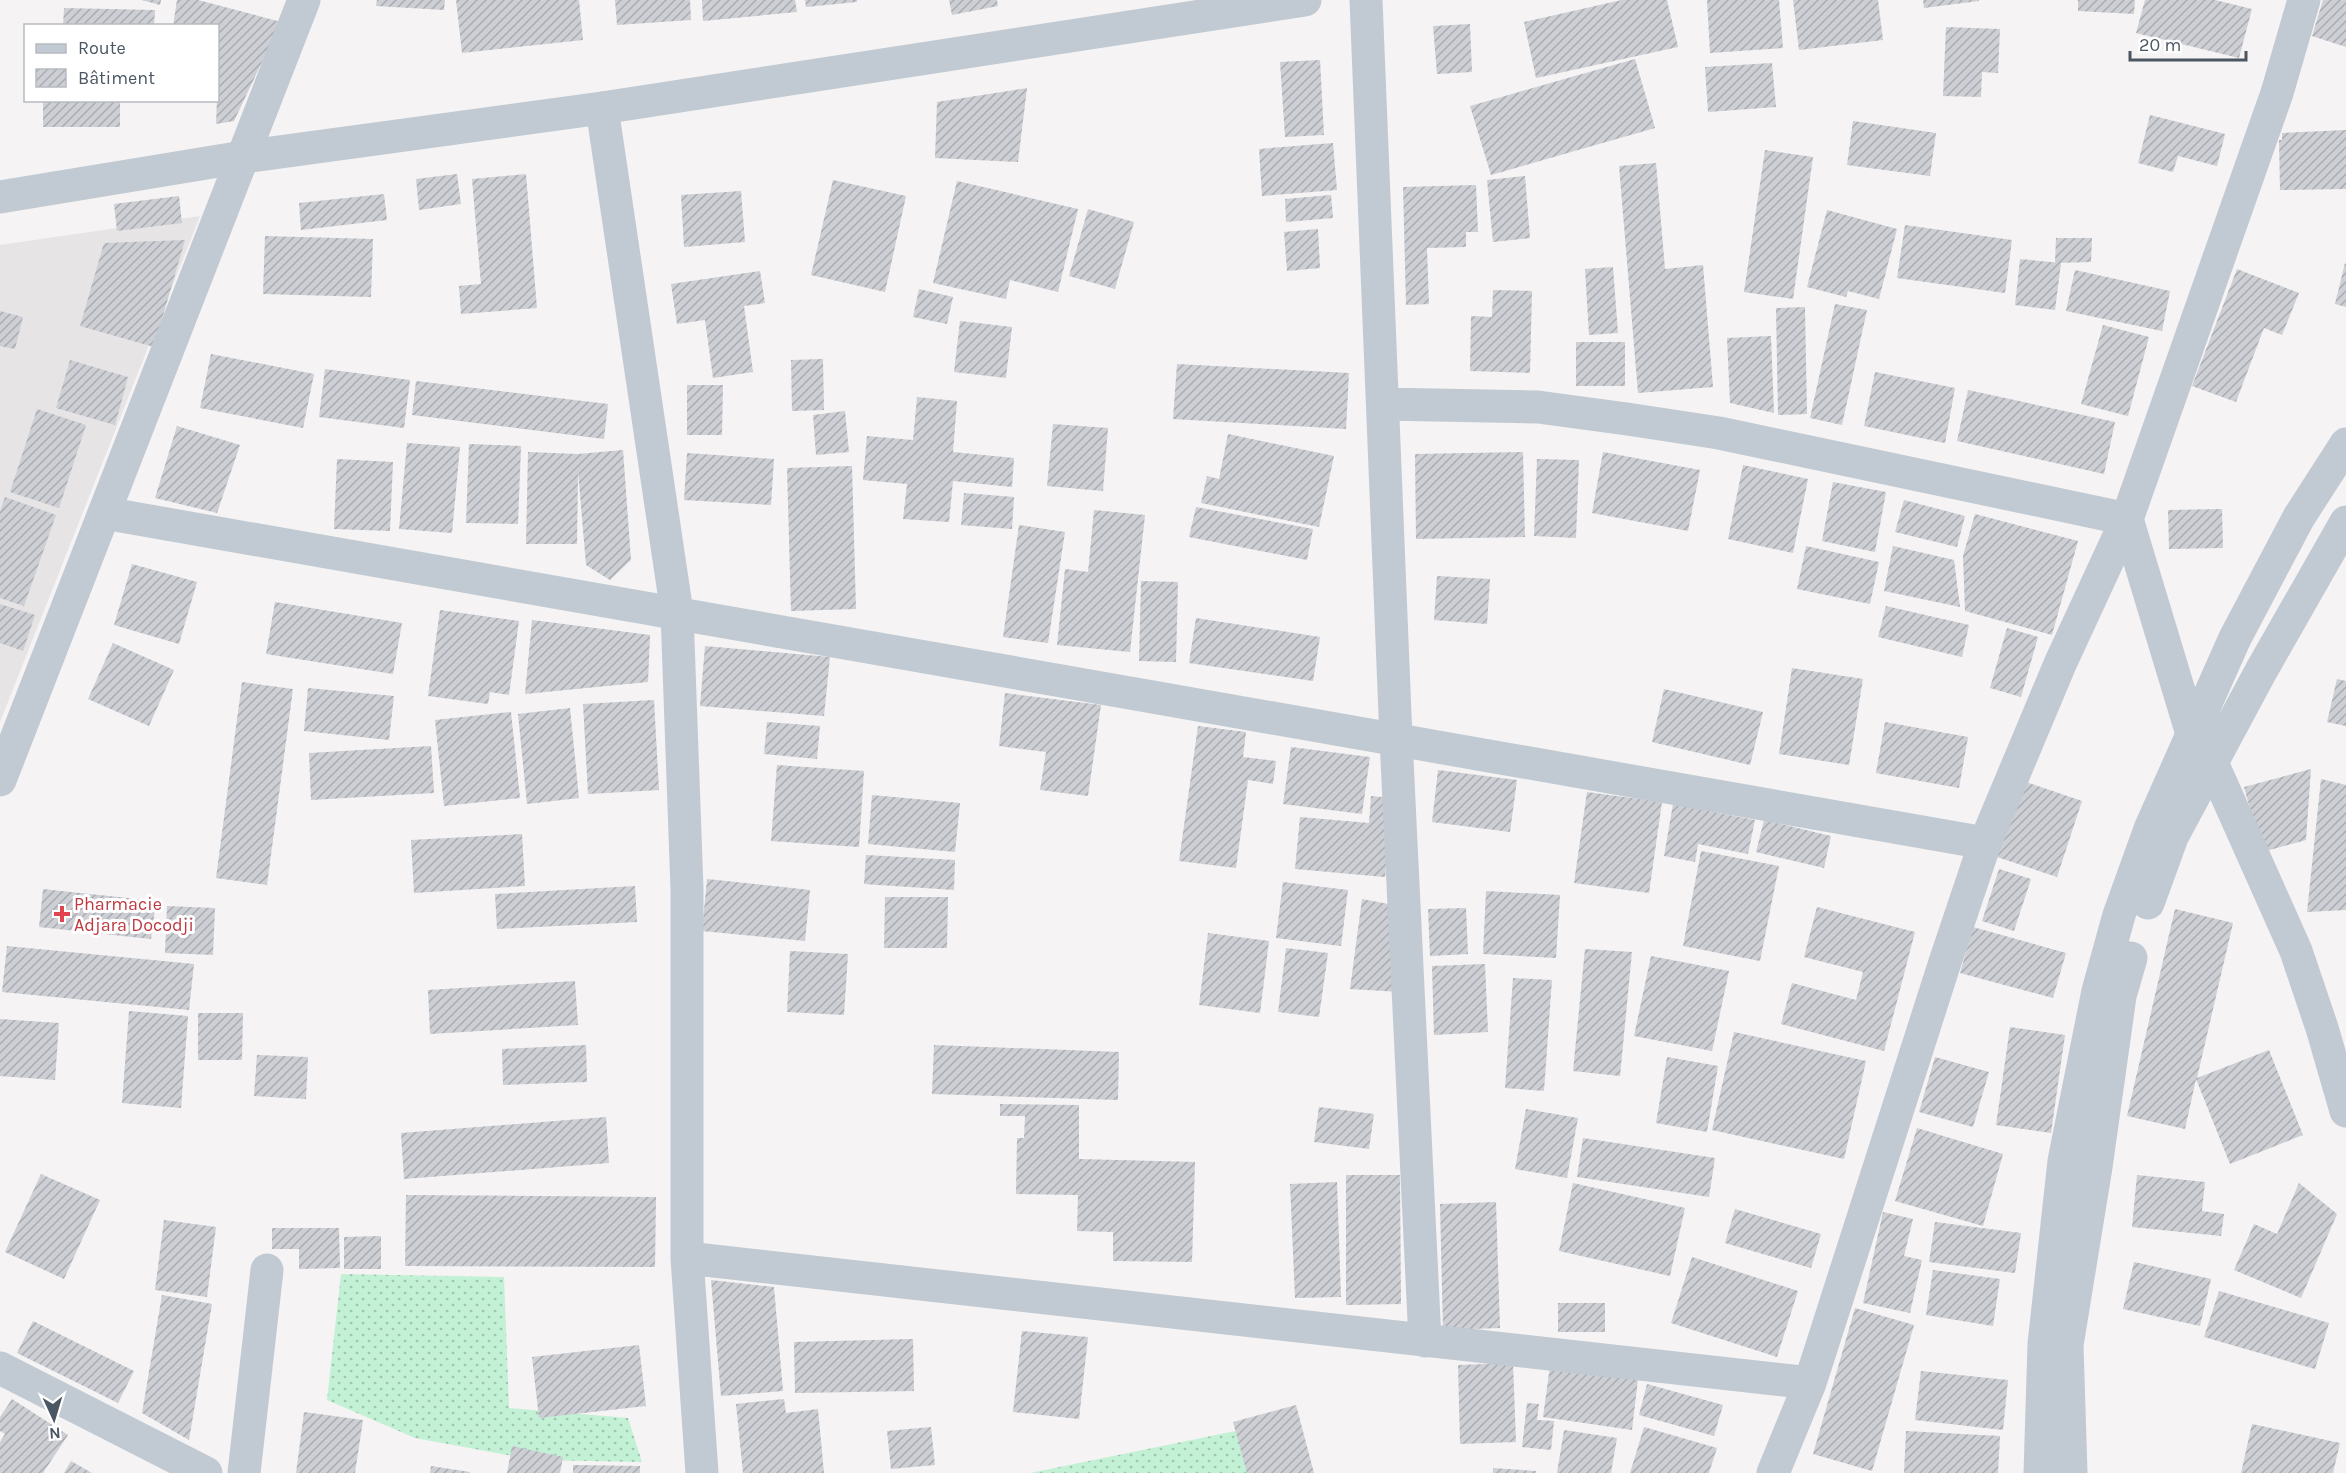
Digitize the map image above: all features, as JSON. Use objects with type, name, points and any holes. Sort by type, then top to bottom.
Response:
[{"type":"street","points":[[0,780],[304,0]]},
{"type":"street","points":[[0,197],[243,157],[602,108],[1305,0]]},
{"type":"street","points":[[1366,0],[1396,739],[1425,1341]]},
{"type":"street","points":[[1773,1473],[1810,1383],[1985,843],[2060,664],[2127,519],[2277,93],[2304,0]]},
{"type":"street","points":[[602,108],[677,614],[687,889],[687,1258],[702,1473]]},
{"type":"street","points":[[1383,404],[1538,407],[1662,424],[1719,433],[2127,519]]},
{"type":"street","points":[[2040,1473],[2044,1344],[2064,1161],[2098,991],[2119,915],[2150,829],[2235,638],[2300,517],[2346,444]]},
{"type":"street","points":[[104,513],[1985,843]]},
{"type":"street","points":[[2127,519],[2193,734]]},
{"type":"street","points":[[2071,1473],[2067,1346],[2096,1167],[2120,996],[2141,922],[2172,837],[2213,765],[2261,671],[2346,522]]},
{"type":"street","points":[[2213,765],[2296,951],[2322,1028],[2346,1111]]},
{"type":"street","points":[[687,1258],[1810,1383]]},
{"type":"street","points":[[244,1473],[267,1270]]},
{"type":"street","points":[[0,1368],[206,1473]]},
{"type":"shaded area","points":[[200,216],[0,722],[0,245]]},
{"type":"green space","points":[[341,1274],[504,1277],[509,1408],[628,1418],[642,1462],[535,1460],[415,1438],[327,1400]]},
{"type":"green space","points":[[1255,1427],[1264,1473],[1030,1473]]},
{"type":"building","points":[[142,0],[161,0],[160,5]]},
{"type":"building","points":[[177,0],[198,0],[281,22],[234,121],[216,124],[217,102],[219,102],[219,24],[173,24]]},
{"type":"building","points":[[377,0],[445,0],[444,10],[376,6]]},
{"type":"building","points":[[456,0],[579,0],[583,40],[462,53]]},
{"type":"building","points":[[615,0],[690,0],[691,20],[617,25]]},
{"type":"building","points":[[702,0],[795,0],[797,12],[703,21]]},
{"type":"building","points":[[805,0],[857,0],[857,2],[806,7]]},
{"type":"building","points":[[949,0],[997,0],[998,6],[952,15]]},
{"type":"building","points":[[1622,0],[1667,0],[1678,47],[1536,78],[1524,22]]},
{"type":"building","points":[[1707,0],[1779,0],[1783,48],[1710,53]]},
{"type":"building","points":[[1793,0],[1878,0],[1883,40],[1799,50]]},
{"type":"building","points":[[1923,0],[1979,0],[1979,1],[1924,8]]},
{"type":"building","points":[[2078,0],[2135,0],[2134,14],[2078,11]]},
{"type":"building","points":[[2145,0],[2215,0],[2252,9],[2239,58],[2136,33]]},
{"type":"building","points":[[2323,0],[2346,0],[2346,47],[2312,36]]},
{"type":"building","points":[[64,8],[155,10],[154,24],[63,24]]},
{"type":"building","points":[[1470,24],[1472,72],[1437,74],[1433,26]]},
{"type":"building","points":[[1946,27],[2000,29],[1998,73],[1982,72],[1981,97],[1943,96]]},
{"type":"building","points":[[1635,59],[1655,128],[1491,175],[1470,106]]},
{"type":"building","points":[[1320,60],[1324,135],[1285,137],[1280,62]]},
{"type":"building","points":[[1772,63],[1776,107],[1708,112],[1705,67]]},
{"type":"building","points":[[1027,88],[1018,162],[935,158],[937,102]]},
{"type":"building","points":[[43,102],[120,102],[120,127],[43,127]]},
{"type":"building","points":[[2150,115],[2225,134],[2217,166],[2178,156],[2173,172],[2138,163]]},
{"type":"building","points":[[1853,121],[1936,133],[1930,176],[1847,165]]},
{"type":"building","points":[[2346,130],[2346,189],[2280,190],[2279,140],[2282,140],[2282,133]]},
{"type":"building","points":[[1333,143],[1337,190],[1262,196],[1259,149]]},
{"type":"building","points":[[1765,150],[1813,157],[1793,299],[1744,292]]},
{"type":"building","points":[[1656,163],[1665,269],[1703,265],[1713,387],[1638,393],[1619,166]]},
{"type":"building","points":[[457,174],[461,204],[419,210],[416,179]]},
{"type":"building","points":[[526,174],[537,308],[461,314],[459,286],[481,284],[472,179]]},
{"type":"building","points":[[1525,176],[1530,238],[1493,242],[1487,180]]},
{"type":"building","points":[[833,180],[906,196],[885,292],[811,275]]},
{"type":"building","points":[[957,181],[1078,209],[1058,292],[1010,280],[1006,299],[933,283]]},
{"type":"building","points":[[1476,185],[1478,232],[1466,232],[1466,247],[1427,248],[1429,304],[1406,305],[1403,187]]},
{"type":"building","points":[[741,191],[745,242],[684,247],[681,195]]},
{"type":"building","points":[[384,194],[387,220],[301,230],[299,203]]},
{"type":"building","points":[[1331,195],[1333,218],[1286,222],[1285,199]]},
{"type":"building","points":[[179,196],[182,223],[117,231],[114,204]]},
{"type":"building","points":[[1088,209],[1134,222],[1115,289],[1069,276]]},
{"type":"building","points":[[1827,210],[1897,229],[1879,299],[1848,291],[1846,297],[1807,287]]},
{"type":"building","points":[[1905,225],[2012,240],[2005,293],[1897,278]]},
{"type":"building","points":[[1318,229],[1320,268],[1287,271],[1284,232]]},
{"type":"building","points":[[265,236],[373,239],[371,297],[263,294]]},
{"type":"building","points":[[2056,238],[2092,238],[2091,262],[2055,263]]},
{"type":"building","points":[[185,240],[154,347],[80,326],[104,243]]},
{"type":"building","points":[[2020,259],[2061,263],[2055,310],[2015,305]]},
{"type":"building","points":[[2346,264],[2346,307],[2335,304]]},
{"type":"building","points":[[1613,267],[1618,333],[1589,335],[1585,269]]},
{"type":"building","points":[[2237,269],[2299,293],[2282,335],[2264,328],[2236,402],[2192,386]]},
{"type":"building","points":[[2075,270],[2170,291],[2162,331],[2066,311]]},
{"type":"building","points":[[760,271],[765,303],[744,306],[753,372],[713,378],[705,320],[677,324],[671,284]]},
{"type":"building","points":[[919,289],[953,297],[947,324],[913,317]]},
{"type":"building","points":[[1493,290],[1532,291],[1530,373],[1470,371],[1471,316],[1492,317]]},
{"type":"building","points":[[1835,304],[1867,310],[1842,425],[1810,418]]},
{"type":"building","points":[[1805,307],[1807,414],[1778,415],[1776,308]]},
{"type":"building","points":[[0,311],[23,317],[15,349],[0,346]]},
{"type":"building","points":[[960,321],[1012,327],[1006,378],[954,372]]},
{"type":"building","points":[[2103,325],[2149,337],[2128,416],[2081,404]]},
{"type":"building","points":[[1771,336],[1774,413],[1730,403],[1727,338]]},
{"type":"building","points":[[1576,342],[1625,342],[1625,386],[1576,386]]},
{"type":"building","points":[[211,354],[314,374],[303,428],[200,408]]},
{"type":"building","points":[[823,359],[824,410],[792,411],[791,360]]},
{"type":"building","points":[[70,360],[128,377],[115,425],[56,408]]},
{"type":"building","points":[[1177,364],[1349,373],[1346,429],[1173,419]]},
{"type":"building","points":[[325,369],[410,380],[404,428],[319,417]]},
{"type":"building","points":[[1875,372],[1955,388],[1945,443],[1864,426]]},
{"type":"building","points":[[416,381],[608,404],[604,439],[412,415]]},
{"type":"building","points":[[687,385],[723,385],[722,435],[687,435]]},
{"type":"building","points":[[1968,390],[2115,422],[2104,474],[1957,441]]},
{"type":"building","points":[[917,397],[957,401],[953,452],[1014,458],[1012,487],[953,481],[949,522],[903,519],[907,484],[863,480],[867,436],[913,440]]},
{"type":"building","points":[[37,409],[86,425],[59,508],[10,492]]},
{"type":"building","points":[[845,411],[849,452],[816,455],[813,415]]},
{"type":"building","points":[[1053,424],[1108,428],[1103,491],[1047,486]]},
{"type":"building","points":[[177,426],[240,445],[217,513],[155,498]]},
{"type":"building","points":[[1228,434],[1334,456],[1319,527],[1201,503],[1207,476],[1219,479]]},
{"type":"building","points":[[407,443],[460,447],[452,533],[399,529]]},
{"type":"building","points":[[469,444],[521,446],[518,524],[466,523]]},
{"type":"building","points":[[623,450],[631,560],[610,580],[586,565],[578,471],[577,544],[526,544],[528,452],[578,454]]},
{"type":"building","points":[[1523,452],[1525,537],[1416,539],[1415,454]]},
{"type":"building","points":[[1603,452],[1700,470],[1688,531],[1592,513]]},
{"type":"building","points":[[687,453],[774,459],[771,505],[684,500]]},
{"type":"building","points":[[337,459],[393,462],[390,531],[334,529]]},
{"type":"building","points":[[1537,459],[1579,460],[1576,538],[1534,536]]},
{"type":"building","points":[[1743,465],[1808,479],[1793,553],[1728,539]]},
{"type":"building","points":[[852,466],[856,609],[791,611],[787,468]]},
{"type":"building","points":[[1833,482],[1886,492],[1875,552],[1822,541]]},
{"type":"building","points":[[964,493],[1014,497],[1012,529],[961,525]]},
{"type":"building","points":[[5,497],[56,515],[24,606],[0,598],[0,512]]},
{"type":"building","points":[[1904,500],[1965,516],[1957,547],[1895,532]]},
{"type":"building","points":[[1196,507],[1313,529],[1307,560],[1189,537]]},
{"type":"building","points":[[2222,509],[2223,548],[2169,549],[2168,510]]},
{"type":"building","points":[[1094,510],[1145,515],[1130,652],[1057,645],[1065,569],[1088,572]]},
{"type":"building","points":[[1975,514],[2078,541],[2052,635],[1965,611],[1963,556]]},
{"type":"building","points":[[1019,525],[1065,532],[1048,643],[1003,637]]},
{"type":"building","points":[[1806,546],[1879,562],[1870,604],[1797,589]]},
{"type":"building","points":[[1893,546],[1954,560],[1960,607],[1884,591]]},
{"type":"building","points":[[132,564],[197,582],[179,644],[114,625]]},
{"type":"building","points":[[1437,576],[1490,579],[1487,624],[1434,620]]},
{"type":"building","points":[[1141,581],[1178,582],[1176,662],[1139,661]]},
{"type":"building","points":[[275,602],[402,623],[393,674],[266,654]]},
{"type":"building","points":[[0,604],[35,615],[23,651],[0,643]]},
{"type":"building","points":[[1886,606],[1969,625],[1962,657],[1878,637]]},
{"type":"building","points":[[440,610],[519,621],[509,695],[490,692],[488,704],[428,696]]},
{"type":"building","points":[[1196,618],[1320,637],[1313,681],[1189,663]]},
{"type":"building","points":[[532,620],[650,635],[648,682],[525,694]]},
{"type":"building","points":[[2007,628],[2038,637],[2021,697],[1990,688]]},
{"type":"building","points":[[113,643],[174,670],[149,726],[88,699]]},
{"type":"building","points":[[705,646],[830,657],[824,716],[700,706]]},
{"type":"building","points":[[1792,668],[1863,679],[1849,765],[1779,754]]},
{"type":"building","points":[[2337,679],[2346,681],[2346,726],[2327,722]]},
{"type":"building","points":[[242,682],[293,689],[267,885],[216,878]]},
{"type":"building","points":[[308,688],[394,696],[389,740],[304,731]]},
{"type":"building","points":[[1664,689],[1763,712],[1750,765],[1652,742]]},
{"type":"building","points":[[1005,693],[1101,705],[1088,796],[1040,790],[1046,752],[999,746]]},
{"type":"building","points":[[654,700],[659,790],[588,794],[583,704]]},
{"type":"building","points":[[570,708],[579,798],[527,804],[518,714]]},
{"type":"building","points":[[511,712],[520,798],[444,806],[435,720]]},
{"type":"building","points":[[767,722],[820,726],[817,759],[764,754]]},
{"type":"building","points":[[1885,722],[1968,737],[1959,788],[1876,773]]},
{"type":"building","points":[[1198,726],[1246,732],[1243,757],[1276,761],[1273,784],[1248,780],[1236,868],[1179,861]]},
{"type":"building","points":[[431,746],[434,793],[311,800],[309,753]]},
{"type":"building","points":[[1291,747],[1370,757],[1362,814],[1283,804]]},
{"type":"building","points":[[777,765],[864,771],[859,847],[771,841]]},
{"type":"building","points":[[2311,769],[2306,840],[2262,852],[2244,787]]},
{"type":"building","points":[[1438,770],[1517,780],[1510,832],[1432,822]]},
{"type":"building","points":[[2321,779],[2346,785],[2346,910],[2307,912]]},
{"type":"building","points":[[2023,781],[2082,801],[2057,877],[1997,857]]},
{"type":"building","points":[[1587,792],[1662,802],[1649,893],[1574,883]]},
{"type":"building","points":[[872,795],[960,803],[955,852],[868,844]]},
{"type":"building","points":[[1371,796],[1392,798],[1385,877],[1295,869],[1300,817],[1369,823]]},
{"type":"building","points":[[1673,804],[1755,820],[1748,854],[1698,844],[1695,862],[1664,856]]},
{"type":"building","points":[[1764,820],[1831,836],[1824,868],[1756,852]]},
{"type":"building","points":[[522,834],[525,886],[414,893],[411,840]]},
{"type":"building","points":[[1701,851],[1779,866],[1760,961],[1683,946]]},
{"type":"building","points":[[866,855],[955,860],[954,890],[864,884]]},
{"type":"building","points":[[1999,869],[2031,879],[2014,931],[1982,921]]},
{"type":"building","points":[[707,879],[810,890],[805,941],[702,931]]},
{"type":"building","points":[[1283,882],[1348,890],[1341,946],[1276,938]]},
{"type":"building","points":[[635,886],[637,922],[497,929],[495,894]]},
{"type":"building","points":[[43,889],[156,901],[151,939],[39,927]]},
{"type":"building","points":[[1486,891],[1560,895],[1556,958],[1483,954]]},
{"type":"building","points":[[885,897],[948,897],[947,948],[884,948]]},
{"type":"building","points":[[1362,899],[1394,905],[1400,992],[1350,989]]},
{"type":"building","points":[[167,906],[215,908],[213,955],[165,953]]},
{"type":"building","points":[[1817,907],[1915,932],[1884,1051],[1781,1024],[1792,983],[1856,1000],[1863,972],[1804,957]]},
{"type":"building","points":[[1466,908],[1468,954],[1430,956],[1428,909]]},
{"type":"building","points":[[2175,909],[2233,923],[2197,1078],[2269,1050],[2303,1135],[2230,1164],[2196,1079],[2185,1129],[2127,1116]]},
{"type":"building","points":[[1973,927],[2066,953],[2053,998],[1960,973]]},
{"type":"building","points":[[1208,933],[1269,941],[1260,1013],[1199,1005]]},
{"type":"building","points":[[7,946],[194,964],[189,1010],[2,992]]},
{"type":"building","points":[[1286,948],[1328,953],[1319,1017],[1278,1012]]},
{"type":"building","points":[[1585,949],[1632,952],[1620,1076],[1573,1071]]},
{"type":"building","points":[[790,951],[848,954],[844,1015],[787,1012]]},
{"type":"building","points":[[1651,956],[1729,971],[1712,1051],[1634,1036]]},
{"type":"building","points":[[1485,964],[1488,1032],[1434,1035],[1432,966]]},
{"type":"building","points":[[1513,978],[1552,980],[1544,1091],[1505,1088]]},
{"type":"building","points":[[575,981],[578,1025],[430,1034],[428,990]]},
{"type":"building","points":[[129,1011],[188,1016],[181,1108],[122,1103]]},
{"type":"building","points":[[198,1013],[243,1013],[242,1060],[198,1060]]},
{"type":"building","points":[[0,1019],[59,1023],[55,1080],[0,1076]]},
{"type":"building","points":[[2010,1027],[2065,1035],[2051,1133],[1996,1125]]},
{"type":"building","points":[[1734,1032],[1866,1061],[1844,1159],[1712,1130]]},
{"type":"building","points":[[586,1045],[587,1082],[503,1085],[502,1049]]},
{"type":"building","points":[[934,1045],[1119,1052],[1118,1100],[932,1094]]},
{"type":"building","points":[[257,1055],[308,1057],[306,1099],[254,1096]]},
{"type":"building","points":[[1667,1057],[1718,1066],[1707,1132],[1656,1123]]},
{"type":"building","points":[[1935,1057],[1989,1072],[1973,1127],[1919,1112]]},
{"type":"building","points":[[1000,1104],[1079,1105],[1079,1159],[1195,1162],[1192,1262],[1113,1261],[1113,1232],[1077,1231],[1078,1195],[1016,1194],[1017,1138],[1024,1138],[1025,1116],[1000,1116]]},
{"type":"building","points":[[1319,1107],[1374,1114],[1369,1149],[1314,1142]]},
{"type":"building","points":[[1526,1109],[1578,1118],[1567,1178],[1515,1169]]},
{"type":"building","points":[[606,1117],[609,1163],[404,1179],[401,1133]]},
{"type":"building","points":[[1917,1128],[2003,1154],[1983,1226],[1895,1201]]},
{"type":"building","points":[[1583,1138],[1715,1158],[1709,1197],[1577,1177]]},
{"type":"building","points":[[41,1174],[100,1200],[64,1279],[5,1252]]},
{"type":"building","points":[[1346,1175],[1400,1175],[1401,1304],[1346,1305]]},
{"type":"building","points":[[2137,1175],[2205,1182],[2202,1211],[2224,1214],[2221,1236],[2132,1227]]},
{"type":"building","points":[[1337,1182],[1341,1297],[1295,1298],[1290,1184]]},
{"type":"building","points":[[1573,1183],[1685,1208],[1670,1276],[1559,1251]]},
{"type":"building","points":[[2299,1183],[2337,1214],[2301,1298],[2234,1270],[2254,1224],[2277,1234]]},
{"type":"building","points":[[406,1195],[656,1197],[655,1267],[405,1266]]},
{"type":"building","points":[[1496,1202],[1500,1328],[1443,1330],[1440,1204]]},
{"type":"building","points":[[1735,1209],[1821,1234],[1811,1268],[1725,1243]]},
{"type":"building","points":[[1883,1212],[1913,1219],[1904,1256],[1922,1260],[1910,1313],[1863,1303]]},
{"type":"building","points":[[164,1220],[216,1227],[207,1297],[155,1290]]},
{"type":"building","points":[[1935,1222],[2021,1233],[2015,1273],[1929,1262]]},
{"type":"building","points":[[272,1228],[339,1228],[340,1268],[299,1269],[299,1249],[272,1249]]},
{"type":"building","points":[[381,1236],[381,1269],[344,1269],[344,1237]]},
{"type":"building","points":[[1692,1257],[1798,1291],[1777,1357],[1671,1323]]},
{"type":"building","points":[[2134,1262],[2211,1279],[2200,1326],[2123,1309]]},
{"type":"building","points":[[1933,1270],[2000,1279],[1993,1326],[1926,1315]]},
{"type":"building","points":[[711,1280],[774,1287],[783,1391],[721,1396]]},
{"type":"building","points":[[2219,1291],[2329,1323],[2315,1369],[2204,1337]]},
{"type":"building","points":[[162,1295],[212,1304],[189,1440],[142,1413]]},
{"type":"building","points":[[1558,1303],[1605,1303],[1605,1332],[1558,1332]]},
{"type":"building","points":[[1855,1308],[1914,1325],[1872,1471],[1813,1454]]},
{"type":"building","points":[[33,1321],[134,1371],[118,1403],[17,1353]]},
{"type":"building","points":[[1022,1331],[1088,1337],[1079,1419],[1013,1412]]},
{"type":"building","points":[[913,1339],[914,1391],[795,1393],[794,1342]]},
{"type":"building","points":[[639,1345],[646,1406],[539,1418],[532,1357]]},
{"type":"building","points":[[1513,1363],[1516,1442],[1460,1444],[1458,1365]]},
{"type":"building","points":[[1550,1366],[1638,1379],[1632,1430],[1543,1417]]},
{"type":"building","points":[[1921,1371],[2008,1380],[2003,1430],[1915,1420]]},
{"type":"building","points":[[1647,1384],[1723,1405],[1714,1436],[1639,1415]]},
{"type":"building","points":[[12,1399],[68,1435],[43,1473],[0,1473],[0,1442],[5,1434],[0,1431],[0,1417]]},
{"type":"building","points":[[784,1399],[786,1413],[818,1409],[824,1473],[743,1473],[736,1404]]},
{"type":"building","points":[[1527,1403],[1539,1404],[1537,1420],[1554,1421],[1551,1450],[1522,1447]]},
{"type":"building","points":[[1296,1405],[1314,1473],[1247,1473],[1233,1422]]},
{"type":"building","points":[[304,1412],[363,1420],[355,1473],[296,1473]]},
{"type":"building","points":[[2252,1424],[2340,1443],[2333,1473],[2241,1473]]},
{"type":"building","points":[[931,1427],[935,1465],[891,1469],[887,1431]]},
{"type":"building","points":[[1644,1427],[1717,1448],[1709,1473],[1630,1473]]},
{"type":"building","points":[[1564,1430],[1617,1438],[1611,1473],[1557,1473]]},
{"type":"building","points":[[1906,1431],[2000,1436],[1998,1473],[1904,1473]]},
{"type":"building","points":[[512,1446],[563,1457],[560,1473],[507,1473]]},
{"type":"building","points":[[71,1461],[92,1473],[64,1473]]},
{"type":"building","points":[[573,1465],[640,1466],[640,1473],[573,1473]]},
{"type":"building","points":[[431,1466],[470,1472],[470,1473],[430,1473]]},
{"type":"building","points":[[1493,1468],[1536,1471],[1536,1473],[1493,1473]]},
{"type":"place","name":"Pharmacie Adjara Docodji","points":[[62,914]]}]
